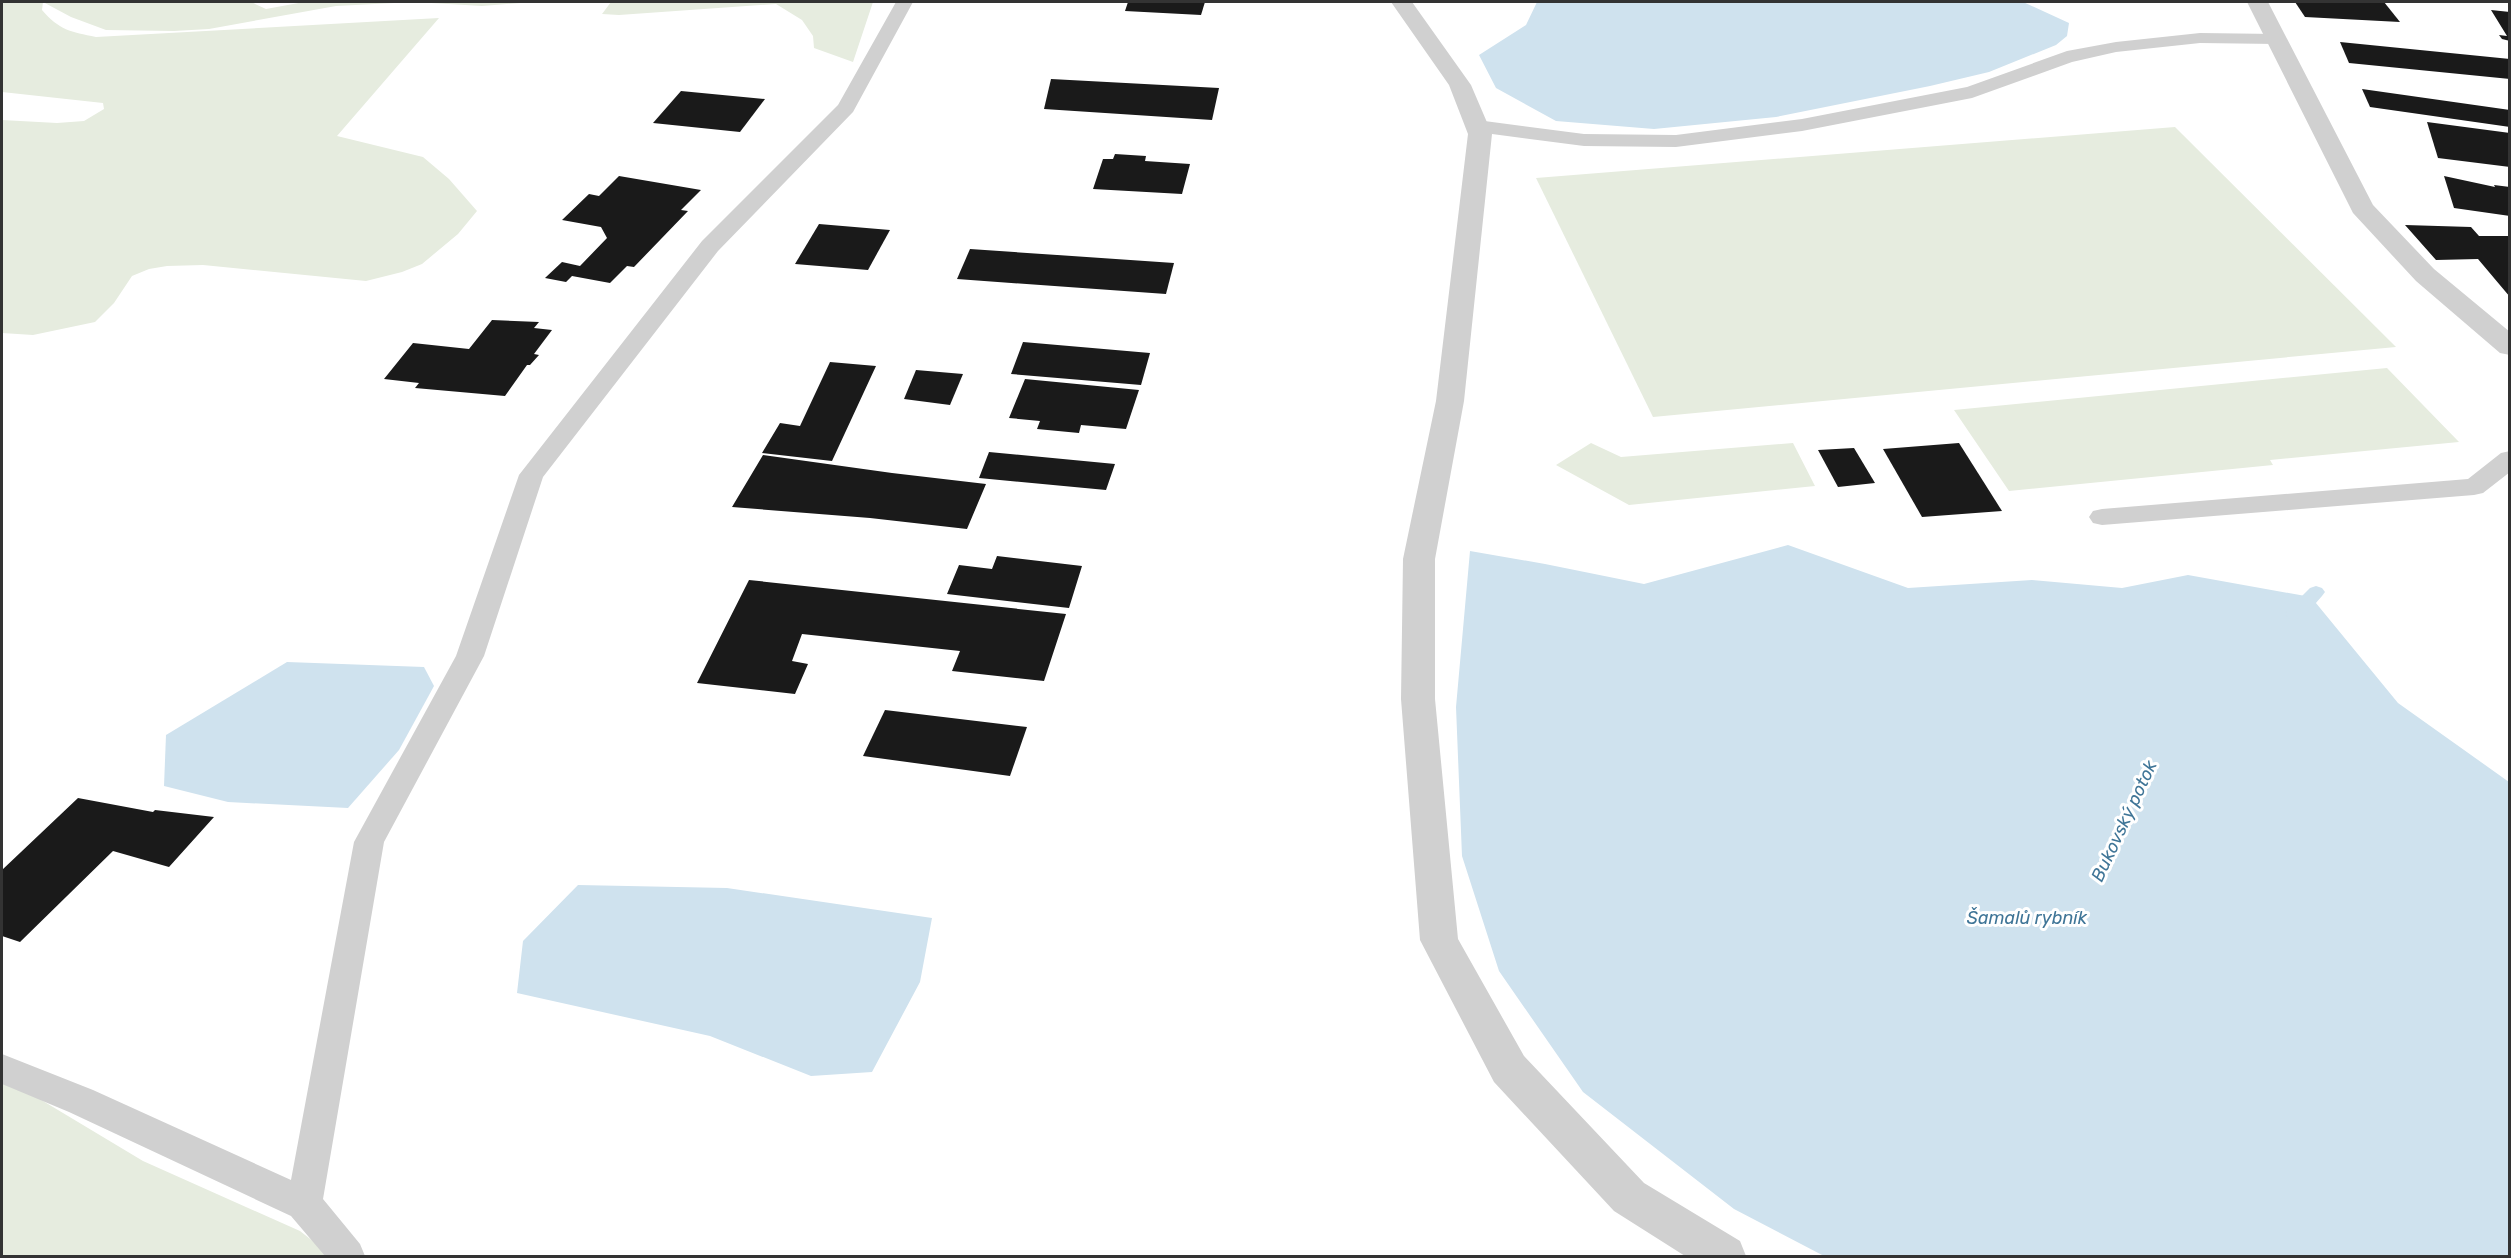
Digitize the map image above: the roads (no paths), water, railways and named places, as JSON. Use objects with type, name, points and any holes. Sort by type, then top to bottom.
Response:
[{"type":"street","points":[[1401,2],[1460,85],[1480,134],[1450,401],[1419,560],[1418,699],[1439,940],[1509,1069],[1629,1197],[1724,1257]]},
{"type":"street","points":[[2257,2],[2362,208],[2424,275],[2510,347]]},
{"type":"lane","points":[[304,1204],[369,842],[470,656],[531,475],[710,246],[846,108],[904,2]]},
{"type":"lane","points":[[1477,126],[1584,140],[1676,141],[1802,125],[1972,93],[2067,57],[2116,47],[2200,38],[2277,39]]},
{"type":"lane","points":[[2102,517],[2474,487],[2510,459]]},
{"type":"lane","points":[[2,1068],[81,1101],[304,1204],[347,1257]]},
{"type":"water","points":[[1537,2],[2023,2],[2069,23],[2067,36],[2056,45],[1989,72],[1776,117],[1654,129],[1556,121],[1496,88],[1479,55],[1526,25]]},
{"type":"water","name":"Šamalů rybník","points":[[1788,545],[1908,588],[2032,580],[2122,588],[2188,575],[2311,597],[2398,703],[2509,782],[2509,1256],[1824,1256],[1734,1209],[1583,1092],[1499,971],[1462,856],[1456,707],[1470,551],[1644,584]]},
{"type":"water","points":[[287,662],[424,667],[434,686],[399,750],[348,808],[228,802],[164,786],[166,735]]},
{"type":"water","points":[[578,885],[727,888],[932,918],[920,982],[872,1072],[811,1076],[710,1036],[517,993],[523,941]]},
{"type":"waterway","name":"Bukovský potok","points":[[2294,614],[2316,592]]}]
